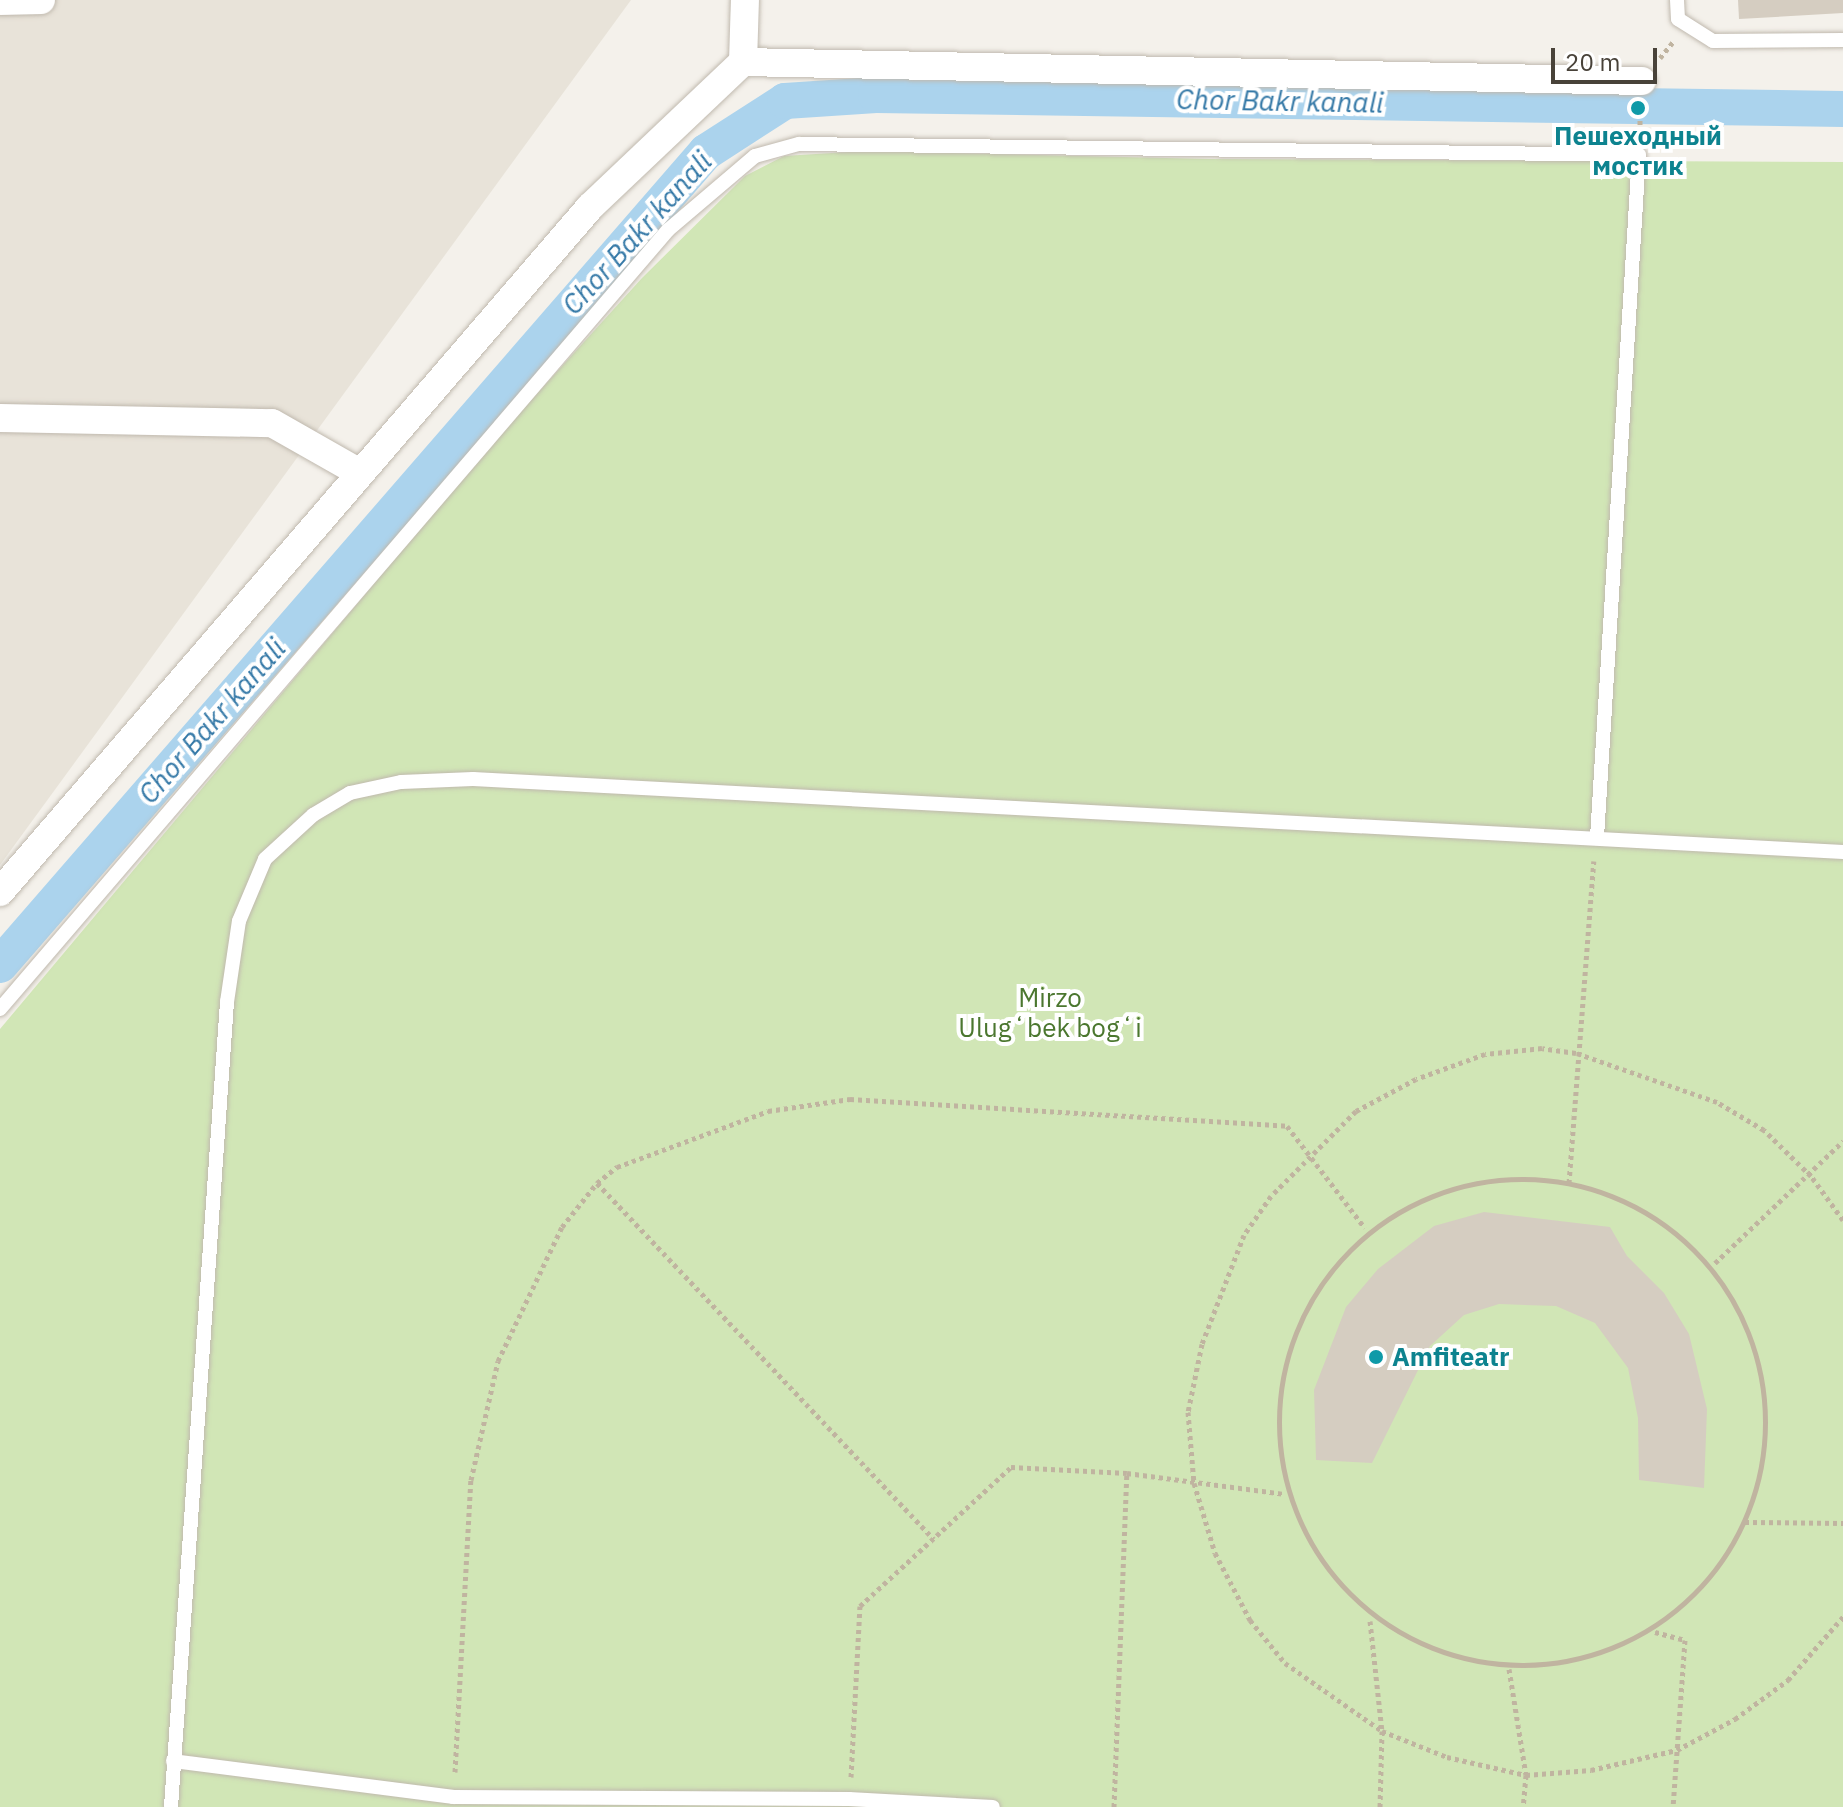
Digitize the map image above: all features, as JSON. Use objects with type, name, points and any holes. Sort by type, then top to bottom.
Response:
[{"type":"street","points":[[0,1],[41,0]]},
{"type":"street","points":[[0,892],[590,207],[743,62],[745,0]]},
{"type":"street","points":[[743,62],[1641,89]]},
{"type":"street","points":[[0,418],[272,423],[360,473]]},
{"type":"lane","points":[[1677,0],[1678,19],[1713,41],[1843,40]]},
{"type":"lane","points":[[0,1009],[668,230],[755,156],[799,144],[1639,155],[1597,838]]},
{"type":"lane","points":[[171,1807],[229,988],[239,921],[265,859],[313,815],[350,793],[401,782],[473,779],[1843,852]]},
{"type":"lane","points":[[173,1761],[453,1797],[849,1799],[993,1807]]},
{"type":"path","points":[[1640,139],[1641,89],[1687,25]]},
{"type":"path","points":[[1569,1183],[1576,1053],[1597,838]]},
{"type":"path","points":[[1843,1220],[1811,1176],[1764,1130],[1717,1102],[1576,1053],[1542,1048],[1485,1054],[1416,1079],[1356,1111],[1310,1151],[1244,1235],[1202,1344],[1188,1412],[1194,1483],[1215,1553],[1250,1620],[1285,1663],[1382,1731],[1447,1757],[1526,1775],[1591,1770],[1677,1750],[1735,1719],[1788,1680],[1843,1617]]},
{"type":"path","points":[[453,1797],[471,1480],[498,1361],[562,1227],[597,1183],[617,1167],[709,1130],[806,1102],[850,1099],[1287,1126],[1310,1151],[1365,1228]]},
{"type":"path","points":[[1715,1263],[1811,1176],[1843,1141]]},
{"type":"path","points":[[1504,1178],[1569,1183],[1595,1184],[1715,1263],[1750,1338],[1758,1392],[1762,1463],[1745,1522],[1705,1584],[1654,1632],[1621,1648],[1565,1663],[1509,1669],[1370,1621],[1315,1553],[1284,1494],[1279,1431],[1294,1345],[1333,1270],[1365,1228],[1446,1188],[1504,1178]]},
{"type":"path","points":[[597,1183],[934,1539]]},
{"type":"path","points":[[849,1799],[860,1606],[1011,1467],[1127,1473],[1284,1494]]},
{"type":"path","points":[[1114,1807],[1127,1473]]},
{"type":"path","points":[[1745,1522],[1843,1523]]},
{"type":"path","points":[[1370,1621],[1382,1731],[1380,1807]]},
{"type":"path","points":[[1654,1632],[1685,1640],[1673,1807]]},
{"type":"path","points":[[1509,1669],[1526,1775],[1523,1807]]},
{"type":"shaded area","points":[[0,0],[631,0],[0,865]]},
{"type":"green space","name":"Mirzo Ulugʻbek bogʻi","points":[[864,151],[1209,159],[1843,162],[1843,1807],[0,1807],[0,1029],[493,442],[642,278],[745,176],[784,156]]},
{"type":"building","points":[[1738,0],[1843,0],[1843,13],[1739,19]]},
{"type":"building","name":"Amfiteatr","points":[[1484,1212],[1610,1227],[1627,1256],[1664,1293],[1689,1334],[1707,1409],[1704,1488],[1639,1480],[1638,1418],[1628,1368],[1595,1323],[1556,1306],[1499,1304],[1464,1315],[1430,1346],[1372,1463],[1316,1460],[1314,1390],[1346,1307],[1378,1269],[1434,1226]]},
{"type":"waterway","name":"Chor Bakr kanali","points":[[0,965],[706,152],[785,101],[876,95],[1843,109]]},
{"type":"place","name":"Пешеходный мостик","points":[[1638,108]]},
{"type":"place","name":"Amfiteatr","points":[[1376,1357]]}]
